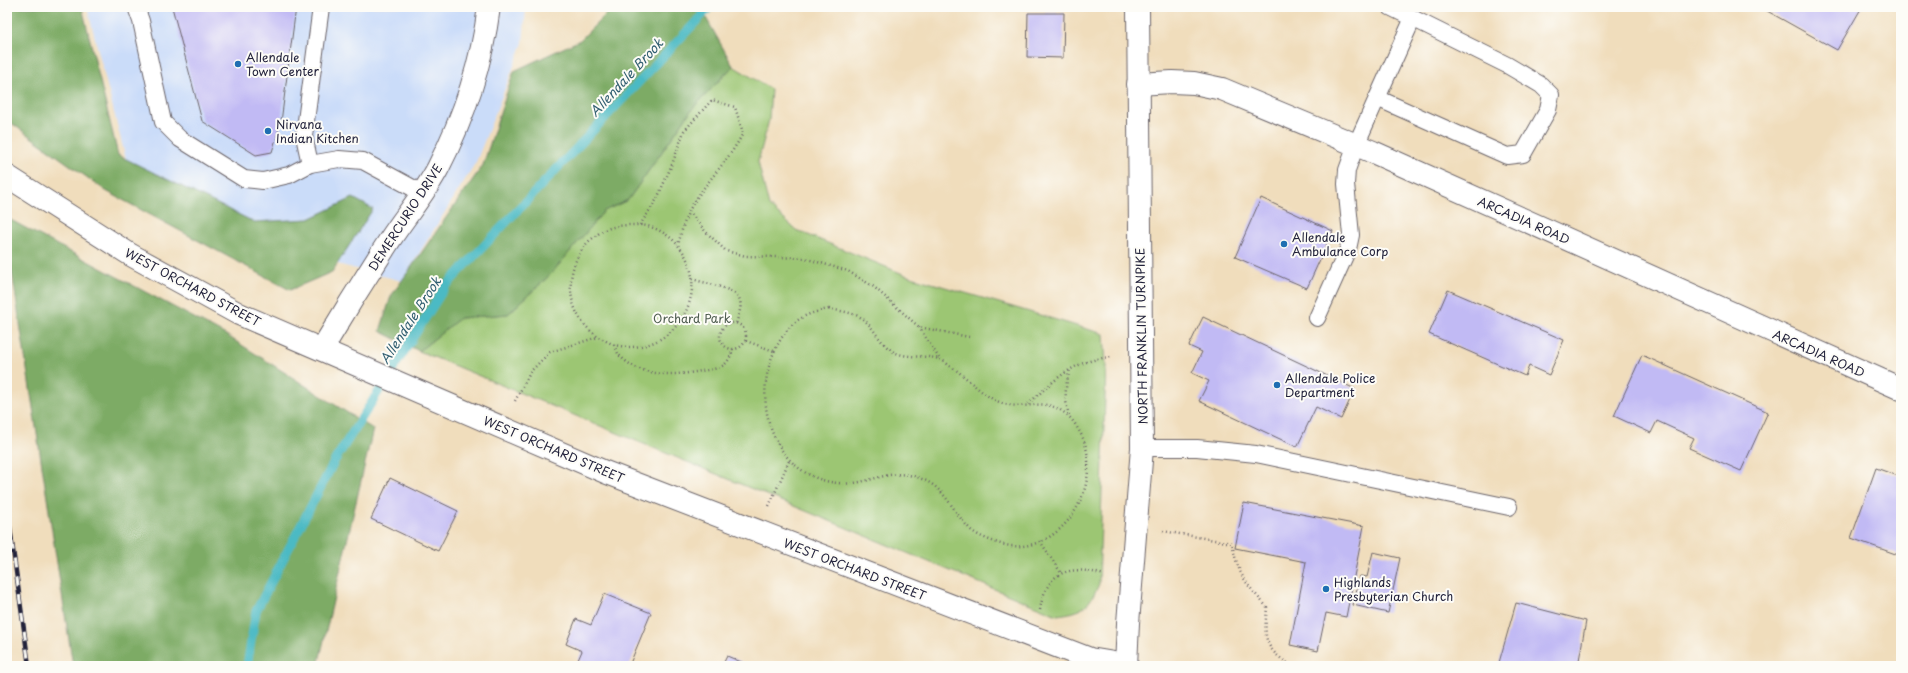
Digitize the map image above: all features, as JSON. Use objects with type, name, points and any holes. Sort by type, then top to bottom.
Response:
[{"type":"main road","name":"DEMERCURIO DRIVE","points":[[322,349],[390,239],[437,169],[455,131],[474,74],[486,29],[489,7]]},
{"type":"main road","name":"NORTH FRANKLIN TURNPIKE","points":[[1128,666],[1128,623],[1142,448],[1138,7]]},
{"type":"main road","name":"ARCADIA ROAD","points":[[1138,84],[1172,82],[1194,83],[1222,89],[1356,145],[1901,389]]},
{"type":"main road","name":"WEST ORCHARD STREET","points":[[7,176],[131,255],[239,314],[409,386],[605,472],[1090,659],[1128,666]]},
{"type":"lane","points":[[136,7],[141,21],[163,122],[180,139],[244,179],[263,181],[289,175],[310,164],[339,159],[363,161],[422,192]]},
{"type":"lane","points":[[310,164],[304,136],[321,7]]},
{"type":"lane","points":[[1377,98],[1507,156],[1523,154],[1548,110],[1551,95],[1541,84],[1390,7]]},
{"type":"lane","points":[[1317,318],[1348,249],[1351,235],[1346,184],[1348,170],[1356,145],[1413,18]]},
{"type":"lane","points":[[1142,448],[1197,448],[1256,454],[1509,507]]},
{"type":"path","points":[[640,225],[657,199],[673,162],[684,131],[712,100],[735,107],[743,132],[735,150],[710,179],[689,211],[678,245]]},
{"type":"path","points":[[689,211],[705,231],[726,251],[746,256],[804,258],[848,271],[874,287],[919,327],[939,359],[954,368],[995,401],[1012,406],[1039,403],[1055,407],[1068,415],[1080,431],[1086,446],[1089,463],[1088,478],[1084,492],[1074,514],[1063,526],[1040,541],[1029,545],[1015,547],[986,539],[972,531],[962,520],[946,496],[934,486],[922,479],[906,474],[891,474],[850,484],[837,483],[808,473],[789,461],[772,431],[767,413],[765,395],[774,351],[784,334],[797,319],[809,313],[829,309],[844,311],[860,318],[890,350],[915,358],[939,359]]},
{"type":"path","points":[[619,225],[640,225],[654,228],[667,235],[678,245],[688,261],[692,279],[691,300],[683,319],[669,334],[651,343],[631,346],[614,345],[598,337],[583,323],[573,305],[570,284],[574,264],[584,246],[600,233],[619,225]]},
{"type":"path","points":[[692,279],[732,291],[740,298],[741,308],[736,324]]},
{"type":"path","points":[[729,324],[736,324],[743,327],[746,334],[746,341],[740,347],[733,349],[726,347],[721,341],[720,334],[723,328],[729,324]]},
{"type":"path","points":[[919,327],[969,337]]},
{"type":"path","points":[[515,400],[531,371],[550,352],[598,337]]},
{"type":"path","points":[[746,341],[774,351]]},
{"type":"path","points":[[614,345],[621,357],[634,366],[661,374],[696,372],[719,367],[728,360],[733,349]]},
{"type":"path","points":[[1028,404],[1057,377],[1070,369],[1096,358],[1112,357]]},
{"type":"path","points":[[1068,415],[1065,394],[1066,382],[1070,369]]},
{"type":"path","points":[[769,506],[789,461]]},
{"type":"path","points":[[1159,530],[1232,544],[1238,568],[1243,580],[1267,607],[1265,635],[1271,649],[1281,660],[1292,666]]},
{"type":"path","points":[[1040,541],[1062,573]]},
{"type":"path","points":[[1040,611],[1042,597],[1047,586],[1054,577],[1062,573],[1080,569],[1107,577]]},
{"type":"shaded area","points":[[87,7],[526,7],[523,43],[476,162],[402,281],[246,240],[129,171]]},
{"type":"green space","points":[[7,7],[82,7],[118,155],[254,222],[309,219],[353,198],[373,209],[332,272],[290,290],[106,191],[7,120]]},
{"type":"green space","points":[[613,7],[700,7],[733,66],[692,109],[628,200],[604,211],[551,274],[508,314],[460,318],[419,351],[380,331],[391,296],[483,165],[514,71],[580,40]]},
{"type":"green space","name":"Orchard Park","points":[[733,66],[771,89],[769,120],[758,162],[769,206],[796,230],[908,276],[1104,334],[1106,365],[1099,584],[1088,604],[1084,607],[1073,612],[1057,615],[419,351],[460,318],[508,314],[551,274],[604,211],[628,200],[692,109]]},
{"type":"green space","points":[[7,218],[226,335],[373,429],[318,666],[73,666],[7,240]]},
{"type":"building","name":"Allendale Town Center","points":[[172,7],[296,7],[281,122],[272,152],[256,155],[202,121]]},
{"type":"building","points":[[1760,7],[1862,7],[1837,50]]},
{"type":"building","points":[[1028,13],[1064,13],[1063,58],[1027,57]]},
{"type":"building","name":"Allendale Ambulance Corp","points":[[1261,198],[1333,231],[1307,288],[1235,257]]},
{"type":"building","points":[[1448,290],[1564,340],[1549,375],[1529,366],[1525,376],[1429,334]]},
{"type":"building","name":"Allendale Police Department","points":[[1203,317],[1355,389],[1341,419],[1316,407],[1297,447],[1199,401],[1209,381],[1192,373],[1202,352],[1189,346]]},
{"type":"building","points":[[1642,355],[1768,412],[1741,471],[1689,448],[1694,438],[1657,421],[1651,433],[1614,416]]},
{"type":"building","points":[[1876,468],[1901,477],[1901,556],[1851,538]]},
{"type":"building","points":[[390,478],[458,511],[438,551],[371,519]]},
{"type":"building","name":"Highlands Presbyterian Church","points":[[1244,503],[1364,526],[1346,617],[1326,613],[1318,651],[1290,645],[1306,562],[1235,548]]},
{"type":"building","points":[[1373,552],[1400,558],[1388,613],[1353,605],[1360,576],[1367,577]]},
{"type":"building","points":[[604,594],[651,613],[629,666],[594,666],[578,660],[582,651],[566,644],[576,619],[591,625]]},
{"type":"building","points":[[1516,603],[1586,621],[1578,666],[1498,666]]},
{"type":"building","points":[[727,656],[751,666],[722,666]]},
{"type":"waterway","name":"Allendale Brook","points":[[247,666],[256,611],[335,460],[445,287],[710,7]]},
{"type":"railway","points":[[7,506],[29,666]]},
{"type":"railway","points":[[7,636],[11,666]]},
{"type":"place","name":"Allendale Town Center","points":[[238,64]]},
{"type":"place","name":"Nirvana Indian Kitchen","points":[[268,131]]},
{"type":"place","name":"Allendale Ambulance Corp","points":[[1284,244]]},
{"type":"place","name":"Allendale Police Department","points":[[1277,385]]},
{"type":"place","name":"Highlands Presbyterian Church","points":[[1326,589]]}]
